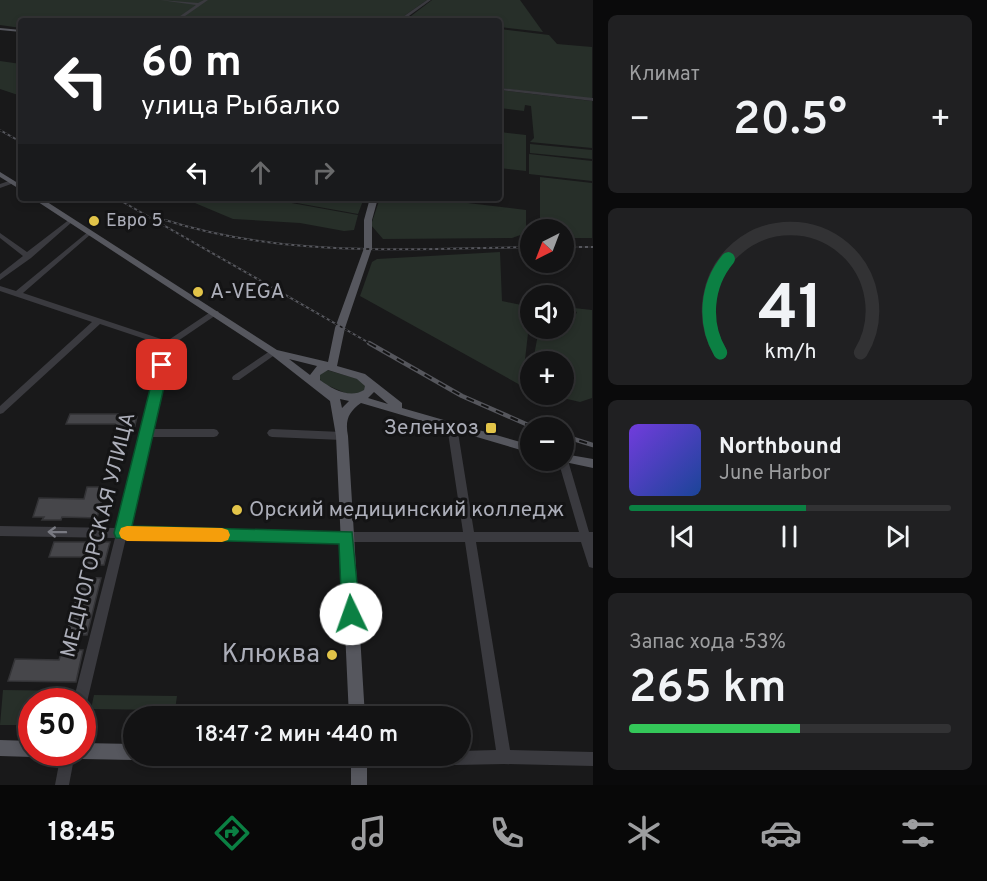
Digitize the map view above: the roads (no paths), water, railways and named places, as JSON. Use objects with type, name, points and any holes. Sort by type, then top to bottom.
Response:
[{"type":"main road","points":[[0,28],[18,31]]},
{"type":"main road","points":[[0,174],[18,186]]},
{"type":"main road","points":[[40,201],[273,352],[318,385],[335,399],[342,436]]},
{"type":"main road","points":[[332,368],[340,328],[368,248],[368,220],[373,201]]},
{"type":"main road","points":[[273,352],[363,377],[389,401],[417,415]]},
{"type":"main road","points":[[332,368],[323,368],[316,373],[315,380],[318,385],[346,398],[358,399],[520,445]]},
{"type":"main road","points":[[356,706],[342,436],[344,412],[358,399],[369,393],[369,382]]},
{"type":"main road","points":[[574,461],[592,464]]},
{"type":"main road","points":[[0,748],[18,749]]},
{"type":"main road","points":[[96,751],[123,752]]},
{"type":"main road","points":[[359,766],[359,785]]},
{"type":"street","points":[[162,0],[197,4]]},
{"type":"street","points":[[179,18],[206,0]]},
{"type":"street","points":[[403,18],[429,0]]},
{"type":"street","points":[[502,89],[592,100]]},
{"type":"street","points":[[0,186],[12,182]]},
{"type":"street","points":[[0,278],[70,221]]},
{"type":"street","points":[[17,294],[89,233]]},
{"type":"street","points":[[0,235],[28,255]]},
{"type":"street","points":[[1,290],[168,344],[215,314]]},
{"type":"street","points":[[0,411],[99,320]]},
{"type":"street","name":"МЕДНОГОРСКАЯ УЛИЦА","points":[[83,688],[168,344]]},
{"type":"street","points":[[236,378],[273,352]]},
{"type":"street","points":[[452,426],[467,536],[504,757]]},
{"type":"street","points":[[146,433],[214,433]]},
{"type":"street","points":[[272,433],[342,436]]},
{"type":"street","points":[[567,471],[588,537],[592,562]]},
{"type":"street","points":[[0,531],[346,537],[588,537]]},
{"type":"street","points":[[471,757],[592,759]]},
{"type":"street","points":[[62,785],[66,766]]},
{"type":"railway","points":[[0,130],[18,140]]},
{"type":"railway","points":[[121,201],[371,344]]},
{"type":"railway","points":[[165,220],[255,241],[301,246],[393,249],[520,247]]},
{"type":"railway","points":[[574,247],[593,247]]},
{"type":"railway","points":[[369,343],[462,396],[520,421]]},
{"type":"railway","points":[[574,439],[593,445]]},
{"type":"place","name":"Евро 5","points":[[94,221]]},
{"type":"place","name":"A-VEGA","points":[[198,292]]},
{"type":"place","name":"Зеленхоз","points":[[491,428]]},
{"type":"place","name":"Орский медицинский колледж","points":[[237,510]]},
{"type":"place","name":"Клюква","points":[[332,655]]}]
